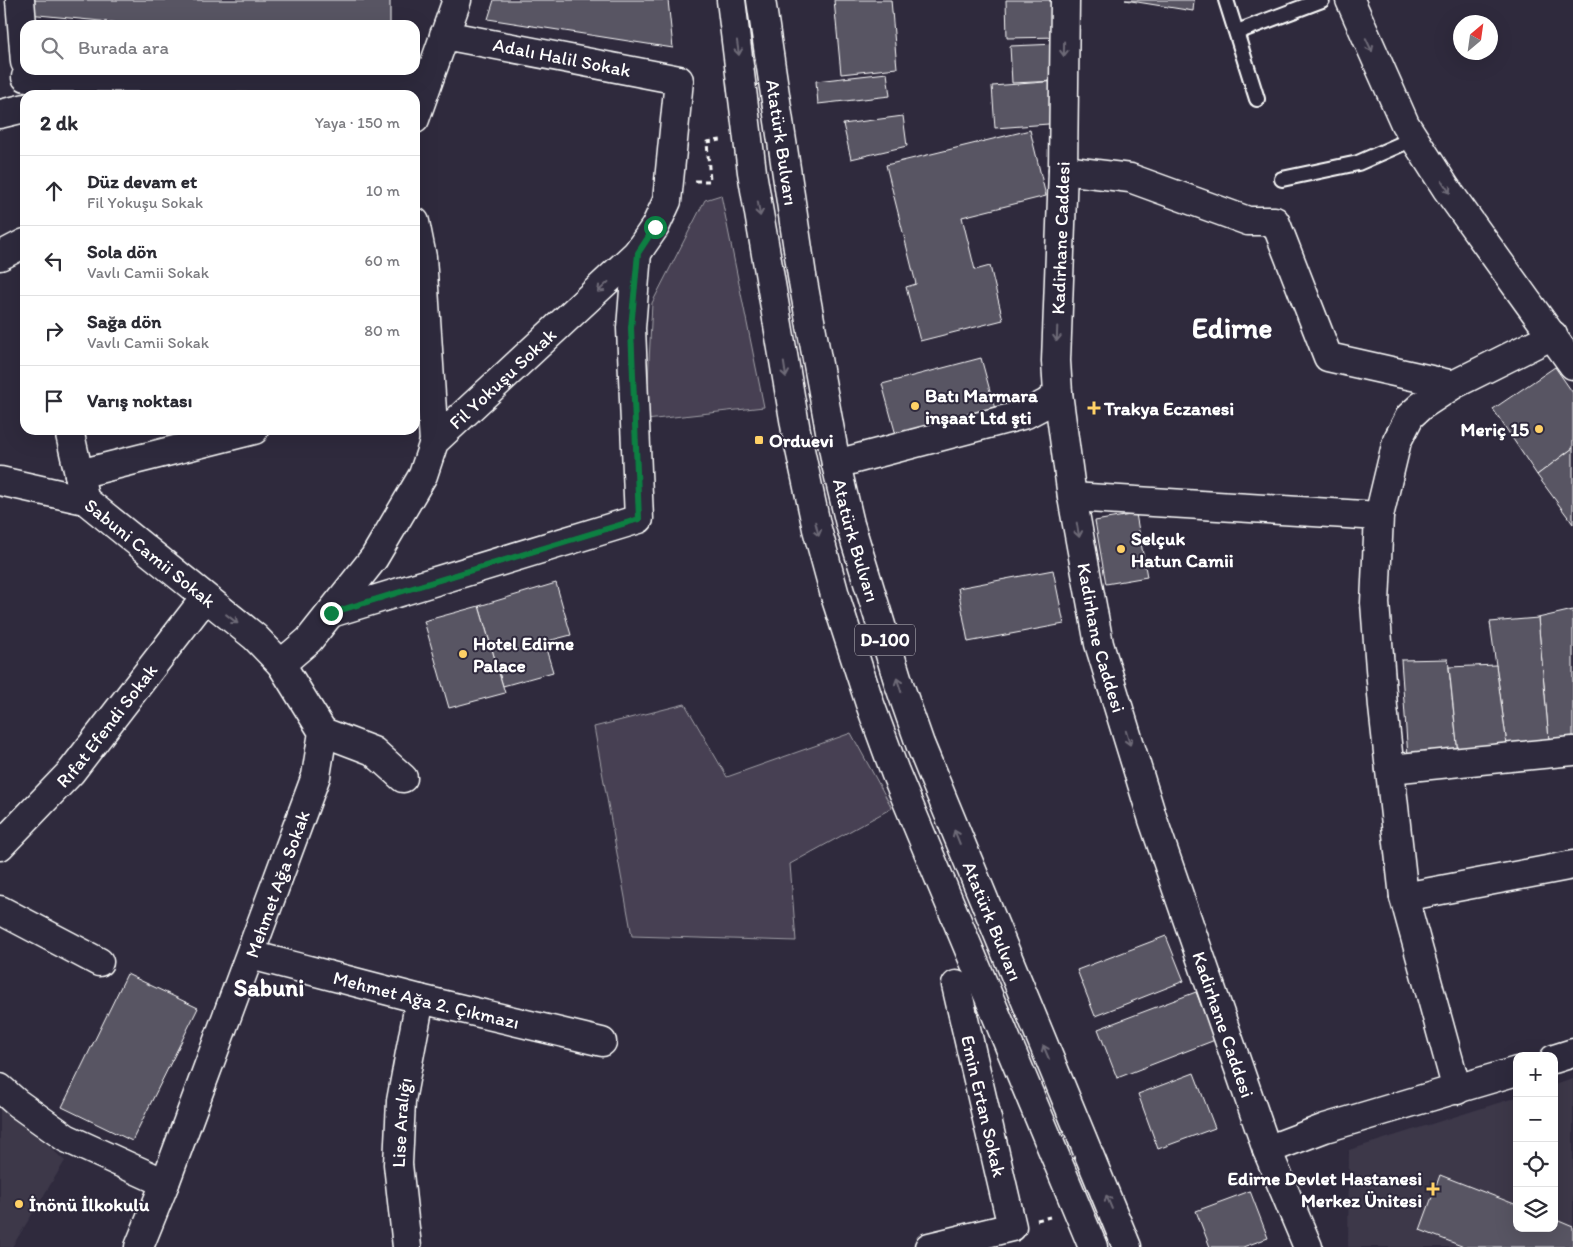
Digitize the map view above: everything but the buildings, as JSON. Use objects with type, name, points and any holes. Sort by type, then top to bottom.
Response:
[{"type":"street","points":[[20,0],[21,20]]},
{"type":"street","points":[[444,35],[446,0]]},
{"type":"street","points":[[420,103],[457,0]]},
{"type":"street","name":"Atatürk Bulvarı","points":[[731,0],[752,172],[796,431],[817,529],[836,599],[870,704],[895,772],[1093,1247]]},
{"type":"street","name":"Atatürk Bulvarı","points":[[761,0],[802,276],[836,464],[850,524],[898,684],[920,744],[1127,1247]]},
{"type":"street","name":"Kadirhane Caddesi","points":[[1065,0],[1063,170],[1056,361],[1058,393],[1072,497],[1098,644],[1153,820],[1267,1150],[1308,1247]]},
{"type":"street","points":[[1350,0],[1405,124],[1446,188],[1573,365]]},
{"type":"street","name":"Adalı Halil Sokak","points":[[444,35],[679,80]]},
{"type":"street","points":[[25,81],[271,78],[427,81]]},
{"type":"street","name":"Fil Yokuşu Sokak","points":[[281,664],[309,640],[379,550],[423,475],[434,442],[638,253],[655,227],[667,200],[679,80]]},
{"type":"street","points":[[0,114],[20,109]]},
{"type":"street","points":[[1063,170],[1130,178],[1248,221],[1275,221],[1328,357],[1453,385]]},
{"type":"street","points":[[0,256],[20,246]]},
{"type":"street","points":[[420,247],[422,257],[422,388],[434,442]]},
{"type":"street","points":[[331,613],[639,519],[631,328],[638,253]]},
{"type":"street","points":[[1457,1090],[1404,897],[1375,603],[1379,516],[1397,441],[1410,416],[1421,406],[1453,385],[1553,335]]},
{"type":"street","points":[[836,464],[1026,414],[1047,403],[1058,393]]},
{"type":"street","points":[[70,435],[85,500]]},
{"type":"street","points":[[79,474],[234,435]]},
{"type":"street","name":"Sabuni Camii Sokak","points":[[0,482],[85,500],[255,637],[281,664]]},
{"type":"street","points":[[1072,497],[1379,516]]},
{"type":"street","name":"Rıfat Efendi Sokak","points":[[0,846],[71,772],[205,598]]},
{"type":"street","points":[[281,664],[323,732],[373,751],[403,778]]},
{"type":"street","name":"Mehmet Ağa Sokak","points":[[138,1247],[165,1183],[316,776],[323,732]]},
{"type":"street","points":[[1390,768],[1573,751]]},
{"type":"street","points":[[1404,897],[1573,865]]},
{"type":"street","points":[[0,910],[99,962]]},
{"type":"street","name":"Mehmet Ağa 2. Çıkmazı","points":[[251,955],[420,999],[602,1042]]},
{"type":"street","name":"Emin Ertan Sokak","points":[[956,985],[1012,1227]]},
{"type":"street","name":"Lise Aralığı","points":[[407,1247],[398,1164],[401,1101],[420,999]]},
{"type":"street","points":[[1558,1058],[1573,1053]]},
{"type":"street","points":[[1267,1150],[1325,1128],[1513,1072]]},
{"type":"street","points":[[0,1088],[17,1103],[66,1138],[165,1183]]},
{"type":"street","points":[[929,1247],[1012,1227]]},
{"type":"lane","points":[[1226,0],[1257,98]]},
{"type":"lane","points":[[1236,32],[1322,0]]},
{"type":"lane","points":[[1282,179],[1358,163],[1415,138]]},
{"type":"path","points":[[1012,1227],[1078,1210]]},
{"type":"shaded area","points":[[721,195],[764,407],[646,420],[652,303],[705,200]]},
{"type":"shaded area","points":[[685,704],[727,777],[851,733],[892,808],[790,864],[796,941],[632,936],[594,727]]},
{"type":"shaded area","name":"Edirne Devlet Hastanesi Merkez Ünitesi","points":[[1573,1079],[1573,1247],[1348,1247],[1349,1150],[1513,1098],[1513,1232],[1558,1232],[1558,1084]]},
{"type":"shaded area","name":"İnönü İlkokulu","points":[[0,1101],[65,1161],[12,1247],[0,1247]]},
{"type":"place","name":"Batı Marmara inşaat Ltd şti","points":[[915,406]]},
{"type":"place","name":"Trakya Eczanesi","points":[[1094,408]]},
{"type":"place","name":"Meriç 15","points":[[1539,429]]},
{"type":"place","name":"Orduevi","points":[[759,440]]},
{"type":"place","name":"Selçuk Hatun Camii","points":[[1121,549]]},
{"type":"place","name":"Hotel Edirne Palace","points":[[463,654]]},
{"type":"place","name":"Edirne Devlet Hastanesi Merkez Ünitesi","points":[[1433,1189]]},
{"type":"place","name":"İnönü İlkokulu","points":[[19,1204]]},
{"type":"district","name":"Edirne","points":[[1232,328]]},
{"type":"district","name":"Sabuni","points":[[269,988]]},
{"type":"route","points":[[331,613],[639,519],[631,328],[638,253],[655,227]]}]
